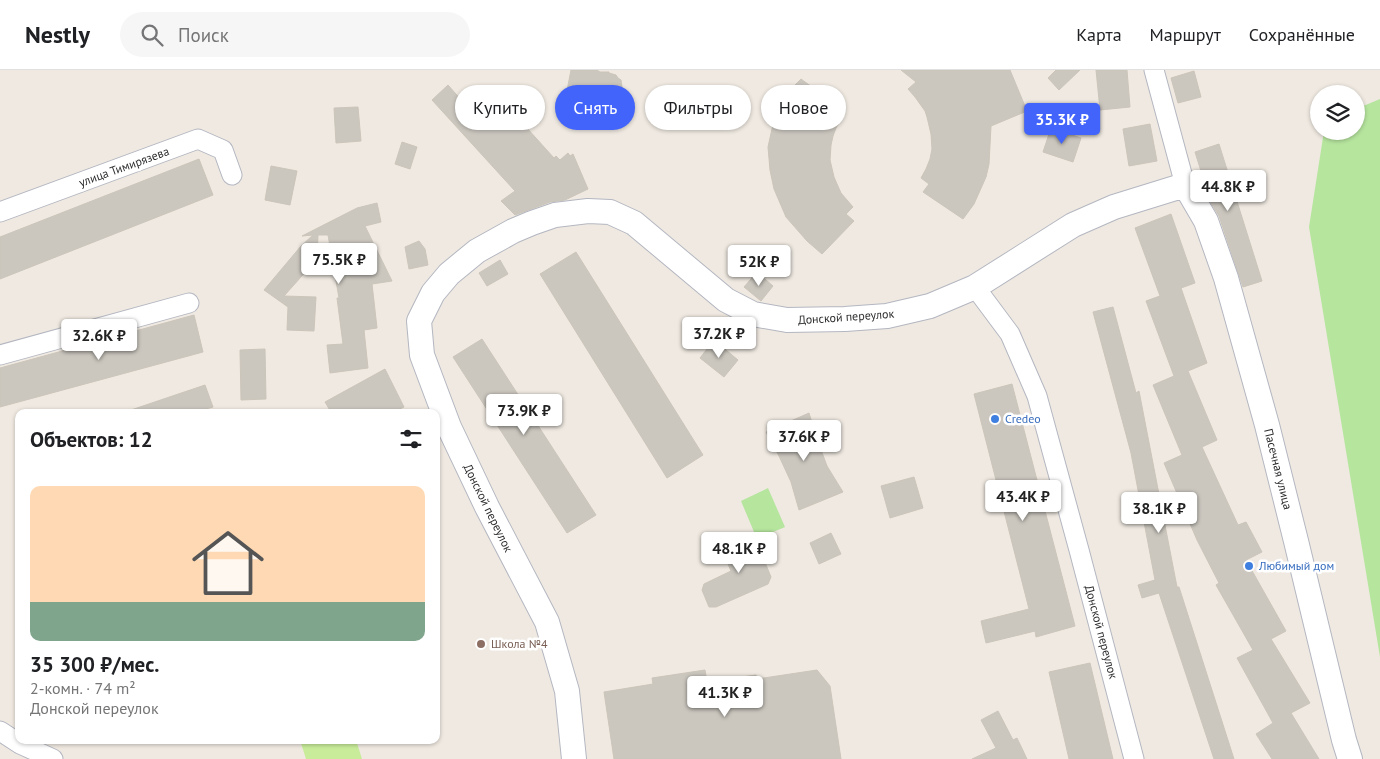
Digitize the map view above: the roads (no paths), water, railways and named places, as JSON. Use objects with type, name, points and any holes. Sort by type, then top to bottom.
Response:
[{"type":"street","points":[[1154,70],[1185,185]]},
{"type":"street","name":"улица Тимирязева","points":[[0,212],[198,139],[223,150],[232,174]]},
{"type":"street","name":"Донской переулок","points":[[574,759],[567,691],[547,622],[487,507],[449,426],[422,355],[420,321],[433,294],[449,274],[477,251],[513,231],[555,215],[588,211],[610,212],[634,223],[726,300],[753,314],[787,320],[887,316],[930,306],[975,288],[1074,225],[1114,207],[1185,185]]},
{"type":"street","name":"Пасечная улица","points":[[1185,185],[1206,221],[1229,287],[1267,425],[1350,759]]},
{"type":"street","name":"Донской переулок","points":[[975,288],[1010,334],[1036,396],[1134,759]]},
{"type":"street","points":[[0,355],[189,303]]},
{"type":"street","points":[[0,731],[15,741]]},
{"type":"street","points":[[20,744],[53,759]]},
{"type":"place","name":"Credeo","points":[[995,419]]},
{"type":"place","name":"Любимый дом","points":[[1249,566]]},
{"type":"place","name":"Школа №4","points":[[481,644]]}]
